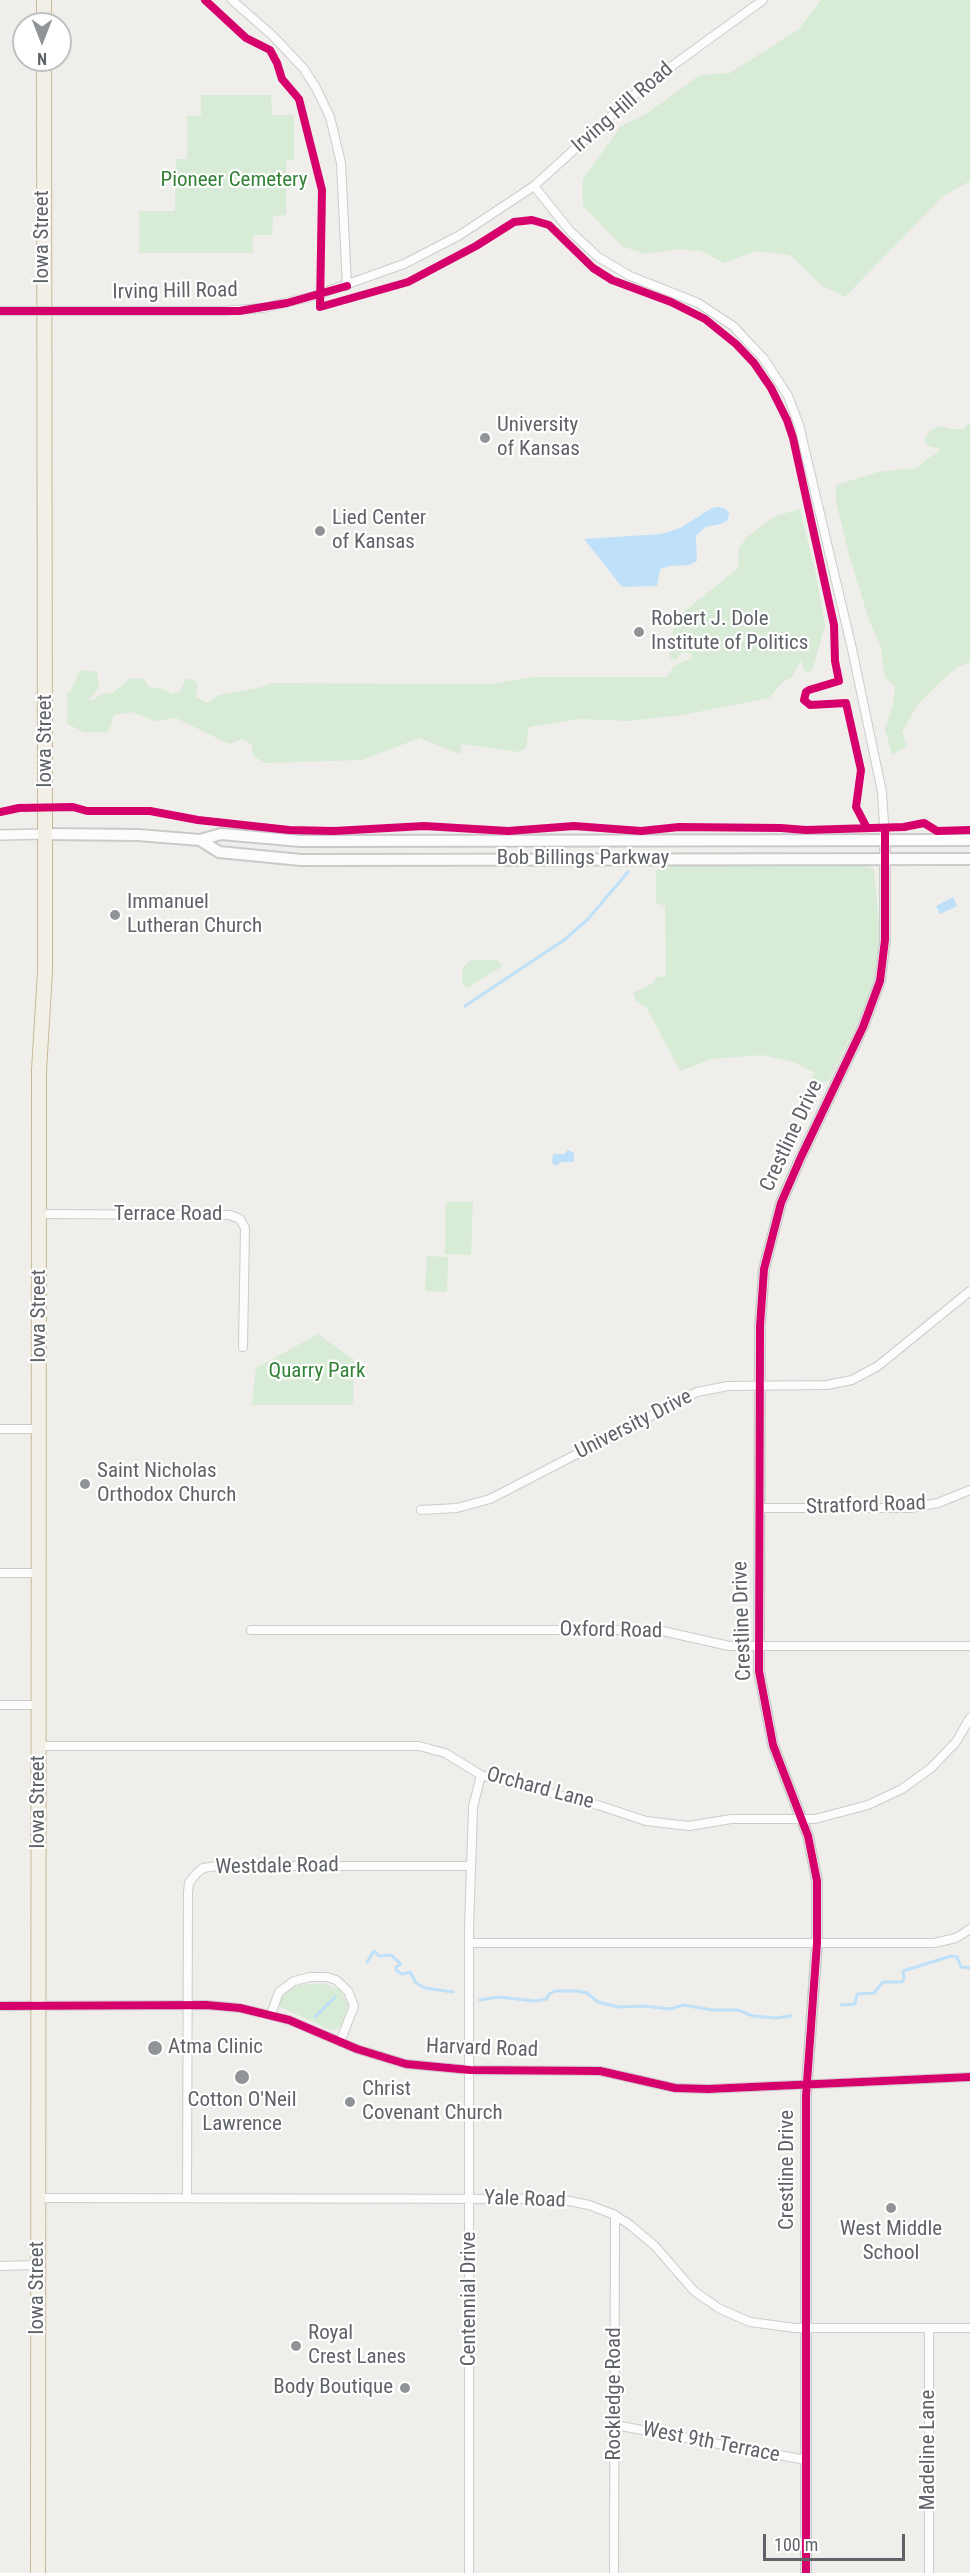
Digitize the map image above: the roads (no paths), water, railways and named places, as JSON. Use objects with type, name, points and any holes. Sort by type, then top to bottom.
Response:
[{"type":"highway","name":"Iowa Street","points":[[38,2573],[39,1070],[45,972],[44,72]]},
{"type":"main road","name":"Bob Billings Parkway","points":[[45,834],[138,835],[200,840],[221,834],[301,841],[970,840]]},
{"type":"main road","name":"Bob Billings Parkway","points":[[200,840],[219,852],[301,860],[970,859]]},
{"type":"street","points":[[232,0],[273,36],[304,69],[330,117],[341,163],[346,286]]},
{"type":"street","name":"Irving Hill Road","points":[[0,311],[239,311],[287,303],[346,286],[390,270],[441,245],[534,186],[643,87],[762,0]]},
{"type":"street","name":"Crestline Drive","points":[[534,186],[570,231],[598,257],[630,276],[698,303],[733,326],[764,359],[788,396],[799,425],[852,649],[882,792],[885,840],[885,940],[875,998],[791,1178],[769,1244],[761,1296],[759,1671],[769,1732],[802,1819],[815,1864],[817,1943],[807,2084],[806,2573]]},
{"type":"street","points":[[0,835],[45,834]]},
{"type":"street","name":"Terrace Road","points":[[39,1214],[230,1215],[240,1219],[245,1228],[243,1347]]},
{"type":"street","name":"University Drive","points":[[421,1510],[457,1508],[490,1499],[697,1392],[721,1387],[842,1383],[878,1366],[970,1291]]},
{"type":"street","points":[[0,1429],[40,1429]]},
{"type":"street","name":"Stratford Road","points":[[759,1508],[910,1508],[938,1503],[970,1490]]},
{"type":"street","points":[[0,1573],[39,1573]]},
{"type":"street","name":"Oxford Road","points":[[251,1630],[658,1630],[718,1645],[970,1646]]},
{"type":"street","points":[[0,1705],[40,1705]]},
{"type":"street","name":"Orchard Lane","points":[[40,1746],[419,1746],[445,1753],[481,1774],[662,1824],[689,1826],[731,1819],[815,1819],[868,1805],[902,1789],[946,1754],[970,1718]]},
{"type":"street","name":"Centennial Drive","points":[[469,2573],[469,1943],[472,1808],[481,1774]]},
{"type":"street","name":"Westdale Road","points":[[187,2198],[188,1888],[195,1875],[203,1868],[218,1866],[471,1866]]},
{"type":"street","points":[[469,1943],[934,1943],[956,1938],[970,1929]]},
{"type":"street","points":[[271,2014],[279,1992],[294,1981],[310,1977],[327,1977],[336,1980],[348,1991],[354,2006],[340,2042]]},
{"type":"street","name":"Harvard Road","points":[[0,2006],[187,2005],[232,2007],[271,2014],[375,2056],[406,2064],[470,2070],[600,2071],[666,2087],[693,2089],[970,2077]]},
{"type":"street","name":"Yale Road","points":[[38,2198],[559,2199],[589,2205],[615,2215],[645,2236],[687,2284],[720,2309],[750,2322],[780,2328],[807,2329],[970,2328]]},
{"type":"street","name":"Rockledge Road","points":[[614,2573],[615,2215]]},
{"type":"street","points":[[0,2266],[38,2265]]},
{"type":"street","name":"Madeline Lane","points":[[929,2328],[929,2573]]},
{"type":"street","name":"West 9th Terrace","points":[[615,2425],[806,2460]]},
{"type":"water","points":[[718,507],[729,512],[728,520],[705,527],[696,536],[697,561],[689,565],[660,569],[657,586],[622,587],[584,539],[661,534],[680,528],[712,508]]},
{"type":"water","points":[[953,897],[957,906],[940,914],[936,906]]},
{"type":"water","points":[[568,1150],[574,1153],[574,1162],[561,1162],[556,1166],[552,1163],[553,1154],[564,1154]]},
{"type":"waterway","points":[[465,1006],[564,940],[588,919],[628,872]]},
{"type":"waterway","points":[[367,1962],[374,1951],[379,1956],[391,1955],[401,1964],[396,1967],[396,1970],[402,1974],[410,1972],[416,1983],[425,1988],[453,1992]]},
{"type":"waterway","points":[[841,2005],[855,2004],[857,1994],[874,1993],[883,1982],[902,1982],[903,1971],[951,1956],[957,1957],[961,1967],[970,1968]]},
{"type":"waterway","points":[[480,2000],[499,1997],[535,2001],[547,1999],[549,1994],[555,1991],[577,1991],[587,1993],[598,2002],[618,2007],[644,2006],[671,2009],[683,2005],[712,2010],[738,2010],[753,2016],[775,2018],[791,2016]]},
{"type":"waterway","points":[[315,2017],[335,1997]]},
{"type":"place","name":"University of Kansas","points":[[485,438]]},
{"type":"place","name":"Lied Center of Kansas","points":[[320,531]]},
{"type":"place","name":"Robert J. Dole Institute of Politics","points":[[639,632]]},
{"type":"place","name":"Immanuel Lutheran Church","points":[[115,915]]},
{"type":"place","name":"Saint Nicholas Orthodox Church","points":[[85,1484]]},
{"type":"place","name":"Atma Clinic","points":[[155,2048]]},
{"type":"place","name":"Cotton O'Neil Lawrence","points":[[242,2077]]},
{"type":"place","name":"Christ Covenant Church","points":[[350,2102]]},
{"type":"place","name":"West Middle School","points":[[891,2208]]},
{"type":"place","name":"Royal Crest Lanes","points":[[296,2346]]},
{"type":"place","name":"Body Boutique","points":[[405,2388]]},
{"type":"park label","name":"Pioneer Cemetery","points":[[234,181]]},
{"type":"park label","name":"Quarry Park","points":[[317,1372]]}]
